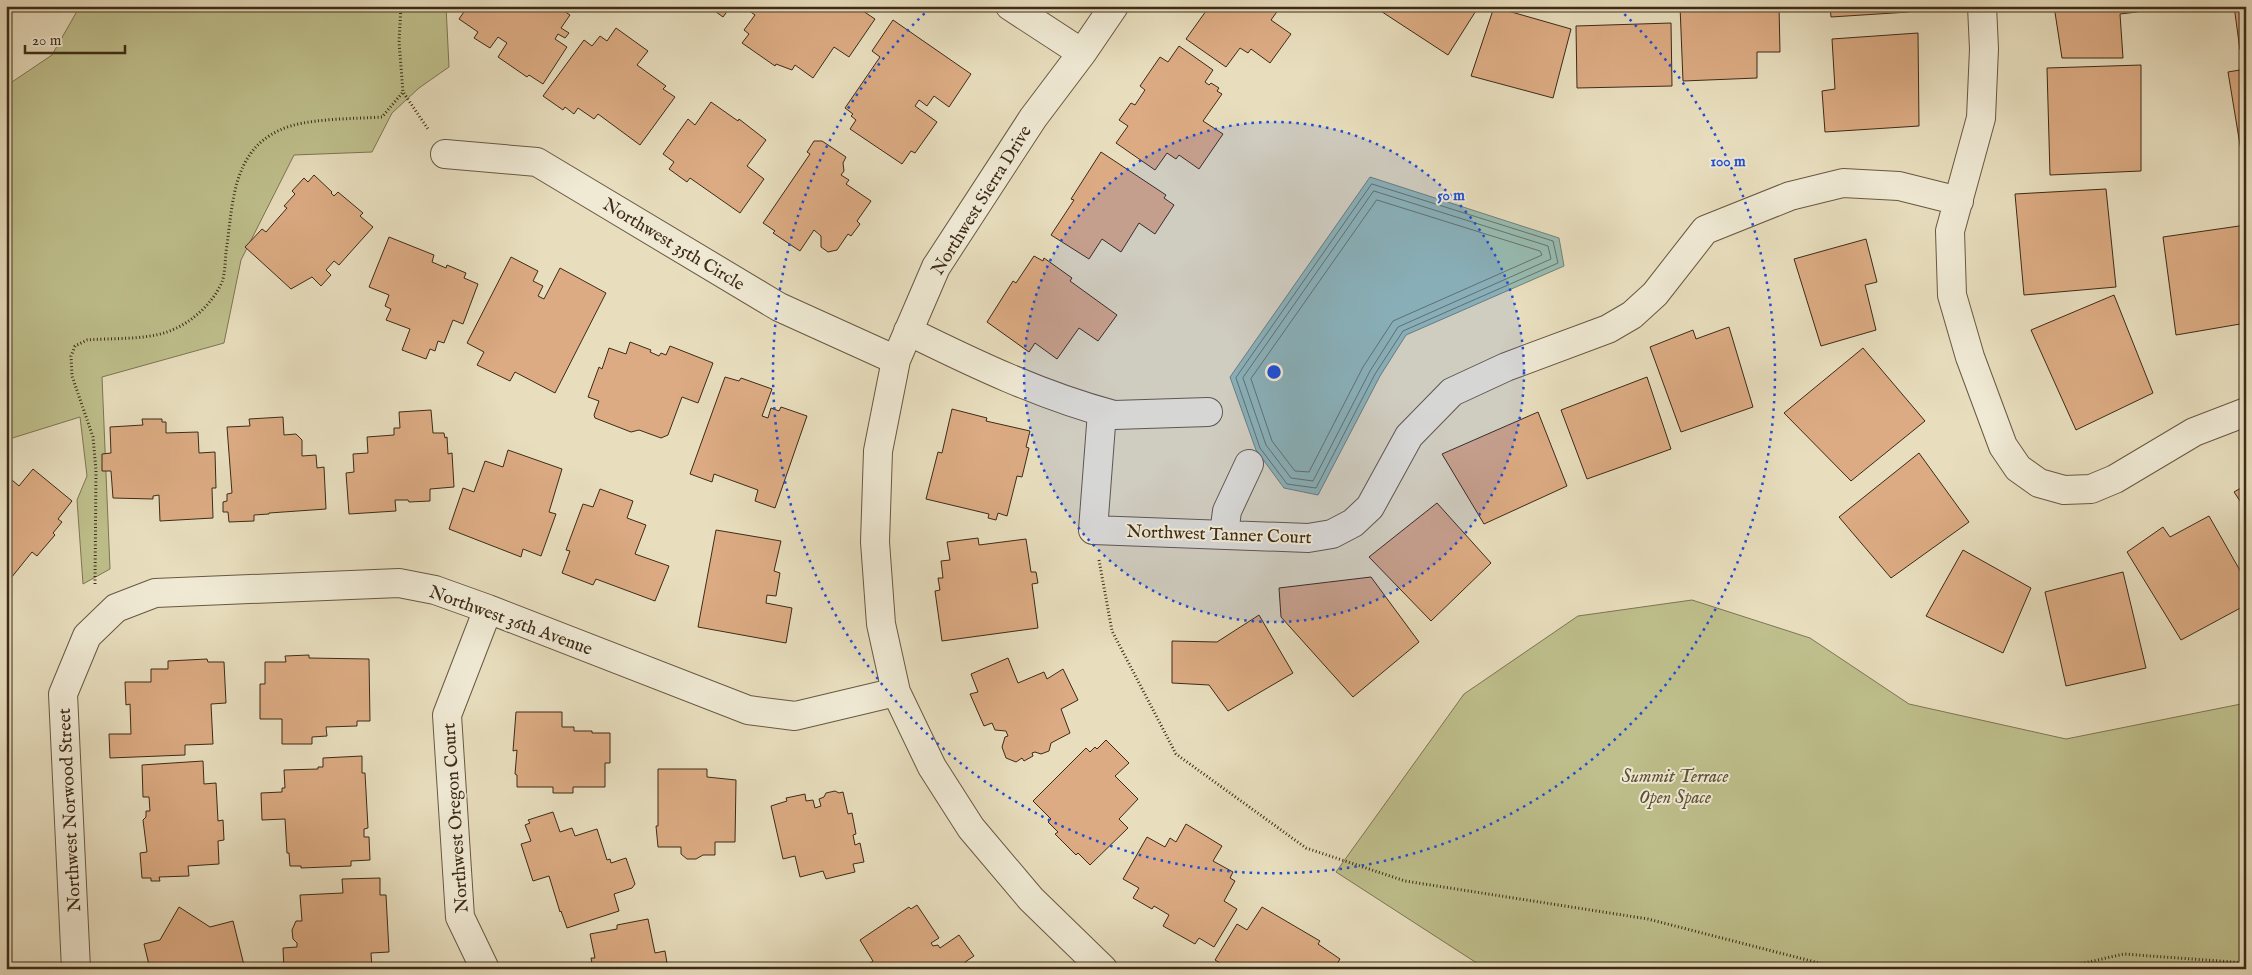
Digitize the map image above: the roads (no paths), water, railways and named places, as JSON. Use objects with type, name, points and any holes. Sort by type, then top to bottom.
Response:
[{"type":"street","points":[[1010,6],[1082,53]]},
{"type":"street","name":"Northwest Sierra Drive","points":[[1101,968],[1031,898],[971,828],[932,767],[896,692],[881,624],[875,542],[878,450],[896,360],[936,267],[1033,118],[1082,53],[1114,6]]},
{"type":"street","points":[[1982,6],[1984,49],[1981,118],[1950,231],[1952,295],[1970,357],[2003,446],[2018,468],[2039,483],[2064,490],[2090,489],[2115,479],[2194,432],[2246,412]]},
{"type":"street","name":"Northwest 35th Circle","points":[[446,154],[537,162],[779,308],[896,360]]},
{"type":"street","name":"Northwest Tanner Court","points":[[1102,412],[1093,530],[1308,538],[1332,534],[1352,523],[1370,507],[1409,436],[1452,392],[1506,368],[1608,329],[1632,315],[1655,294],[1704,230],[1790,196],[1843,183],[1899,186],[1959,200]]},
{"type":"street","points":[[908,331],[998,375],[1044,393],[1102,412],[1114,415],[1208,412]]},
{"type":"street","points":[[1224,534],[1228,511],[1249,464]]},
{"type":"street","name":"Northwest 36th Avenue","points":[[116,608],[155,593],[399,583],[435,590],[488,609],[748,710],[795,716],[896,692]]},
{"type":"street","name":"Northwest Norwood Street","points":[[76,969],[63,694],[86,636],[116,608]]},
{"type":"street","name":"Northwest Oregon Court","points":[[485,969],[460,917],[448,715],[488,609]]},
{"type":"water","points":[[1370,177],[1559,238],[1564,266],[1406,335],[1380,376],[1318,495],[1284,488],[1256,450],[1230,377]]},
{"type":"park label","name":"Summit Terrace Open Space","points":[[1675,786]]}]
